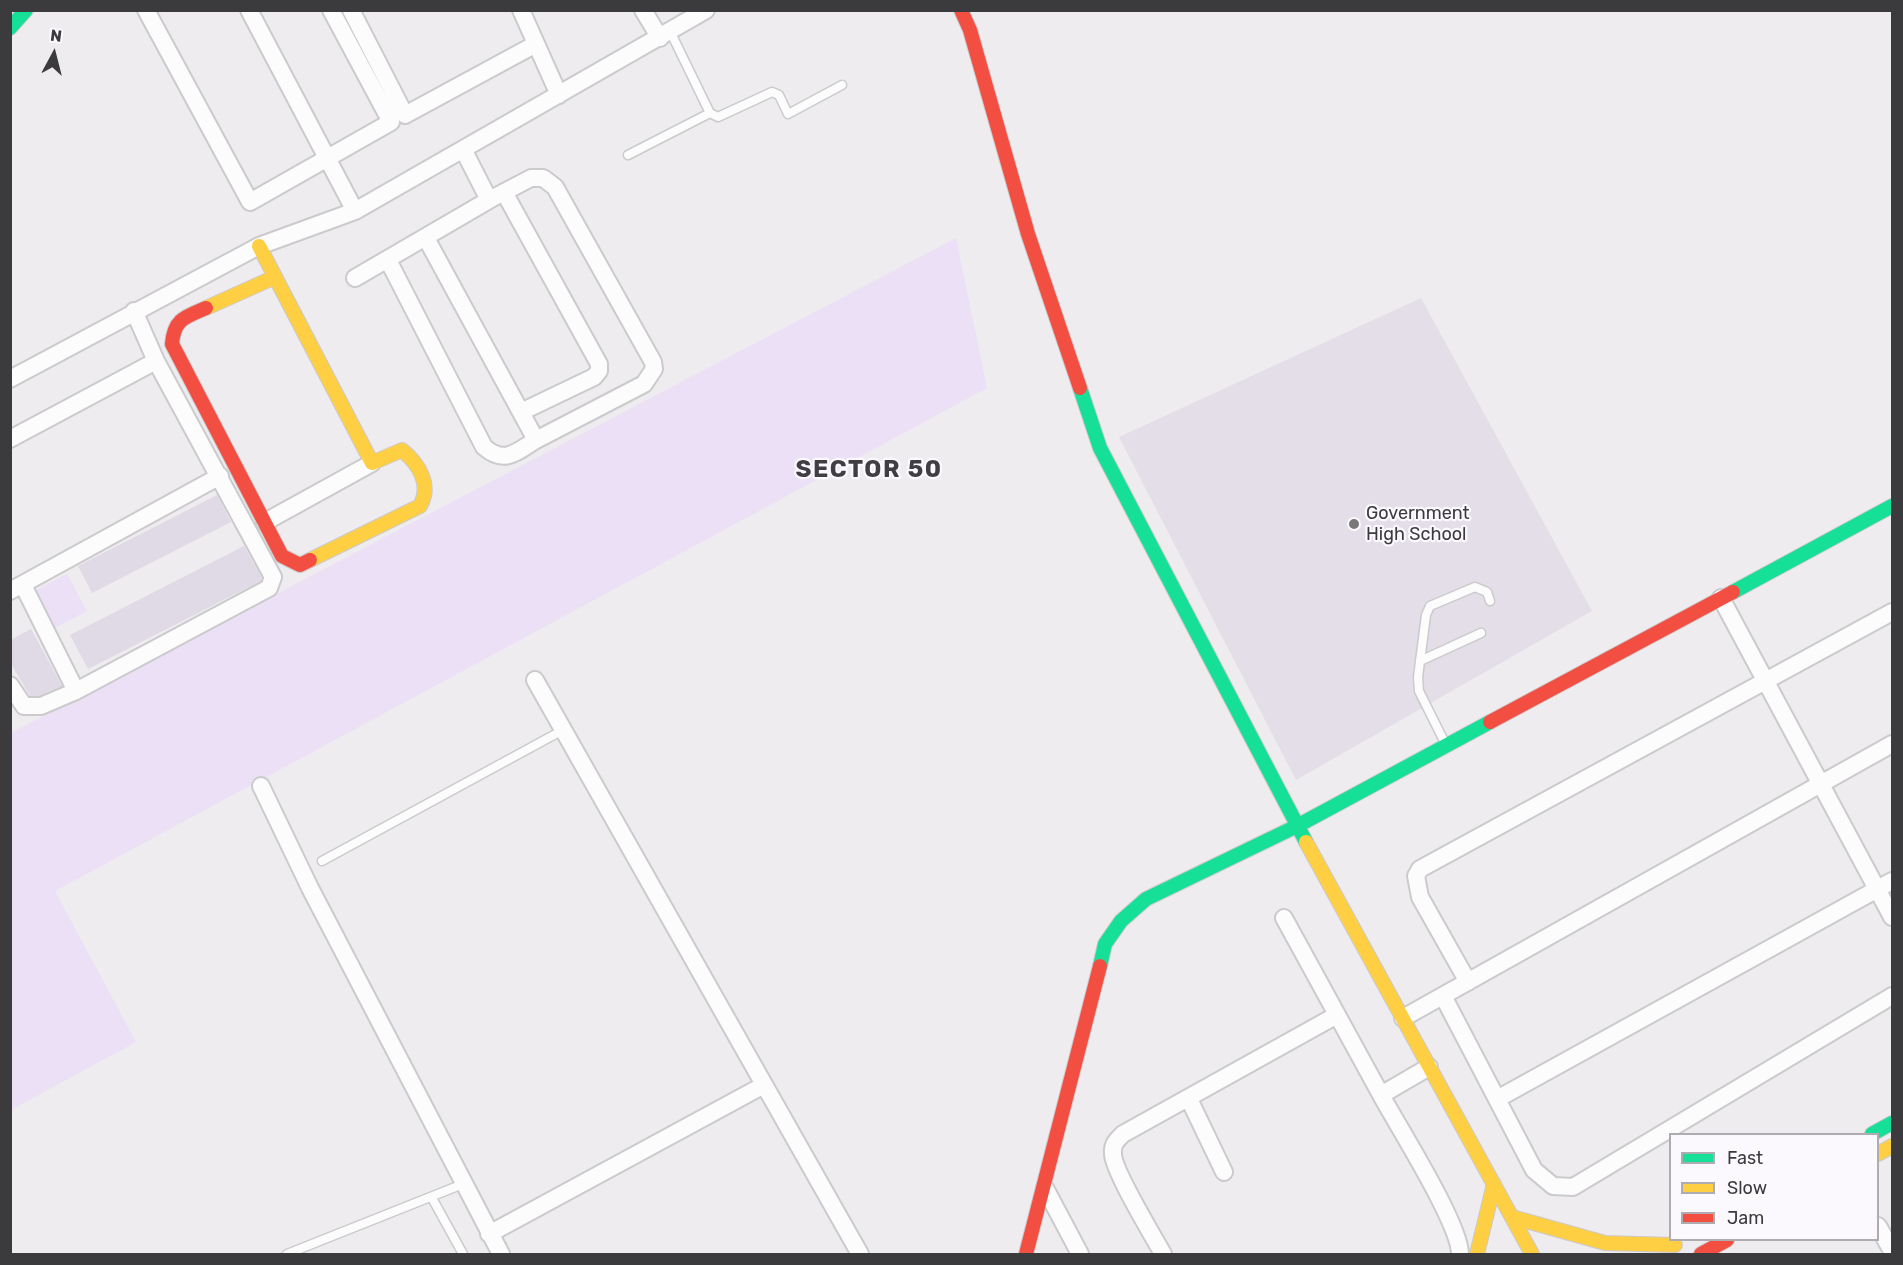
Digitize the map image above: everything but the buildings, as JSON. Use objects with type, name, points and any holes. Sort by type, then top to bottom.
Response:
[{"type":"street","points":[[10,28],[26,10]]},
{"type":"street","points":[[146,10],[250,202],[391,122],[331,10]]},
{"type":"street","points":[[249,10],[355,211]]},
{"type":"street","points":[[351,10],[405,115],[536,44]]},
{"type":"street","points":[[521,10],[559,95]]},
{"type":"street","points":[[643,10],[665,35]]},
{"type":"street","points":[[10,379],[259,246],[355,211],[706,10]]},
{"type":"street","points":[[961,10],[969,30],[1028,234],[1100,448],[1297,826],[1532,1254]]},
{"type":"street","points":[[463,149],[496,196],[599,364],[599,371],[594,377],[521,412]]},
{"type":"street","points":[[355,278],[496,196],[531,178],[543,178],[555,187],[653,362],[654,369],[644,384],[508,457],[494,456],[484,447],[388,260]]},
{"type":"street","points":[[426,238],[536,440]]},
{"type":"street","points":[[259,246],[372,463]]},
{"type":"street","points":[[265,522],[372,463],[402,450],[411,456],[424,482],[427,498],[420,506],[300,565],[282,556],[172,344],[173,330],[181,319],[275,277]]},
{"type":"street","points":[[10,685],[24,706],[34,708],[76,692],[269,588],[273,577],[156,361],[134,311]]},
{"type":"street","points":[[10,440],[156,361]]},
{"type":"street","points":[[76,692],[17,588],[220,476]]},
{"type":"street","points":[[1026,1254],[1045,1188],[1105,944],[1121,921],[1146,899],[1297,826],[1893,506]]},
{"type":"street","points":[[1721,598],[1821,783],[1885,885],[1893,917]]},
{"type":"street","points":[[1468,982],[1420,897],[1416,876],[1420,869],[1893,612]]},
{"type":"street","points":[[535,681],[860,1254]]},
{"type":"street","points":[[1403,1018],[1893,744]]},
{"type":"street","points":[[261,786],[310,888],[501,1254]]},
{"type":"street","points":[[1497,1099],[1885,885]]},
{"type":"street","points":[[1284,918],[1447,1214],[1460,1242],[1460,1254]]},
{"type":"street","points":[[1443,996],[1534,1170],[1553,1185],[1573,1187],[1893,996]]},
{"type":"street","points":[[1163,1254],[1112,1156],[1113,1144],[1123,1134],[1337,1015]]},
{"type":"street","points":[[1382,1095],[1429,1067]]},
{"type":"street","points":[[489,1234],[764,1085]]},
{"type":"street","points":[[1189,1099],[1224,1172]]},
{"type":"street","points":[[1874,1133],[1893,1123]]},
{"type":"street","points":[[1879,1153],[1893,1146]]},
{"type":"street","points":[[1477,1254],[1494,1184]]},
{"type":"street","points":[[1045,1188],[1080,1254]]},
{"type":"street","points":[[1512,1216],[1605,1243],[1679,1242]]},
{"type":"street","points":[[1879,1228],[1893,1251]]},
{"type":"street","points":[[1701,1254],[1724,1241]]},
{"type":"street","points":[[1657,1254],[1679,1242]]},
{"type":"lane","points":[[665,35],[710,113],[718,117],[772,92],[779,95],[788,114],[842,85]]},
{"type":"lane","points":[[628,155],[710,113]]},
{"type":"lane","points":[[1447,745],[1419,691],[1426,615],[1430,606],[1475,587],[1487,592],[1490,601]]},
{"type":"lane","points":[[1420,661],[1481,633]]},
{"type":"lane","points":[[322,861],[563,730]]},
{"type":"lane","points":[[287,1254],[463,1184]]},
{"type":"lane","points":[[432,1198],[463,1254]]},
{"type":"shaded area","points":[[956,238],[987,388],[55,891],[136,1042],[11,1110],[11,733]]},
{"type":"shaded area","name":"Government High School","points":[[1421,298],[1592,611],[1296,780],[1119,437]]},
{"type":"shaded area","points":[[67,574],[87,611],[52,629],[32,592]]},
{"type":"traffic: fast","points":[[10,28],[26,10]]},
{"type":"traffic: fast","points":[[1080,388],[1100,448],[1306,842]]},
{"type":"traffic: fast","points":[[1733,592],[1892,506]]},
{"type":"traffic: fast","points":[[1100,966],[1105,944],[1121,921],[1146,899],[1297,826],[1490,722]]},
{"type":"traffic: fast","points":[[1874,1133],[1892,1123]]},
{"type":"traffic: slow","points":[[259,246],[372,463],[402,450],[414,462],[424,483],[425,490],[420,506],[310,560]]},
{"type":"traffic: slow","points":[[206,308],[275,277]]},
{"type":"traffic: slow","points":[[1306,842],[1532,1254]]},
{"type":"traffic: slow","points":[[1879,1153],[1892,1146]]},
{"type":"traffic: slow","points":[[1477,1254],[1494,1184]]},
{"type":"traffic: slow","points":[[1512,1217],[1605,1243],[1675,1245]]},
{"type":"traffic: jam","points":[[961,10],[970,30],[1028,234],[1080,388]]},
{"type":"traffic: jam","points":[[206,308],[178,324],[172,344],[282,556],[300,565],[310,560]]},
{"type":"traffic: jam","points":[[1490,722],[1733,592]]},
{"type":"traffic: jam","points":[[1026,1254],[1100,966]]},
{"type":"traffic: jam","points":[[1701,1254],[1725,1241]]},
{"type":"place","name":"Government High School","points":[[1354,524]]},
{"type":"district","name":"SECTOR 50","points":[[869,470]]}]
